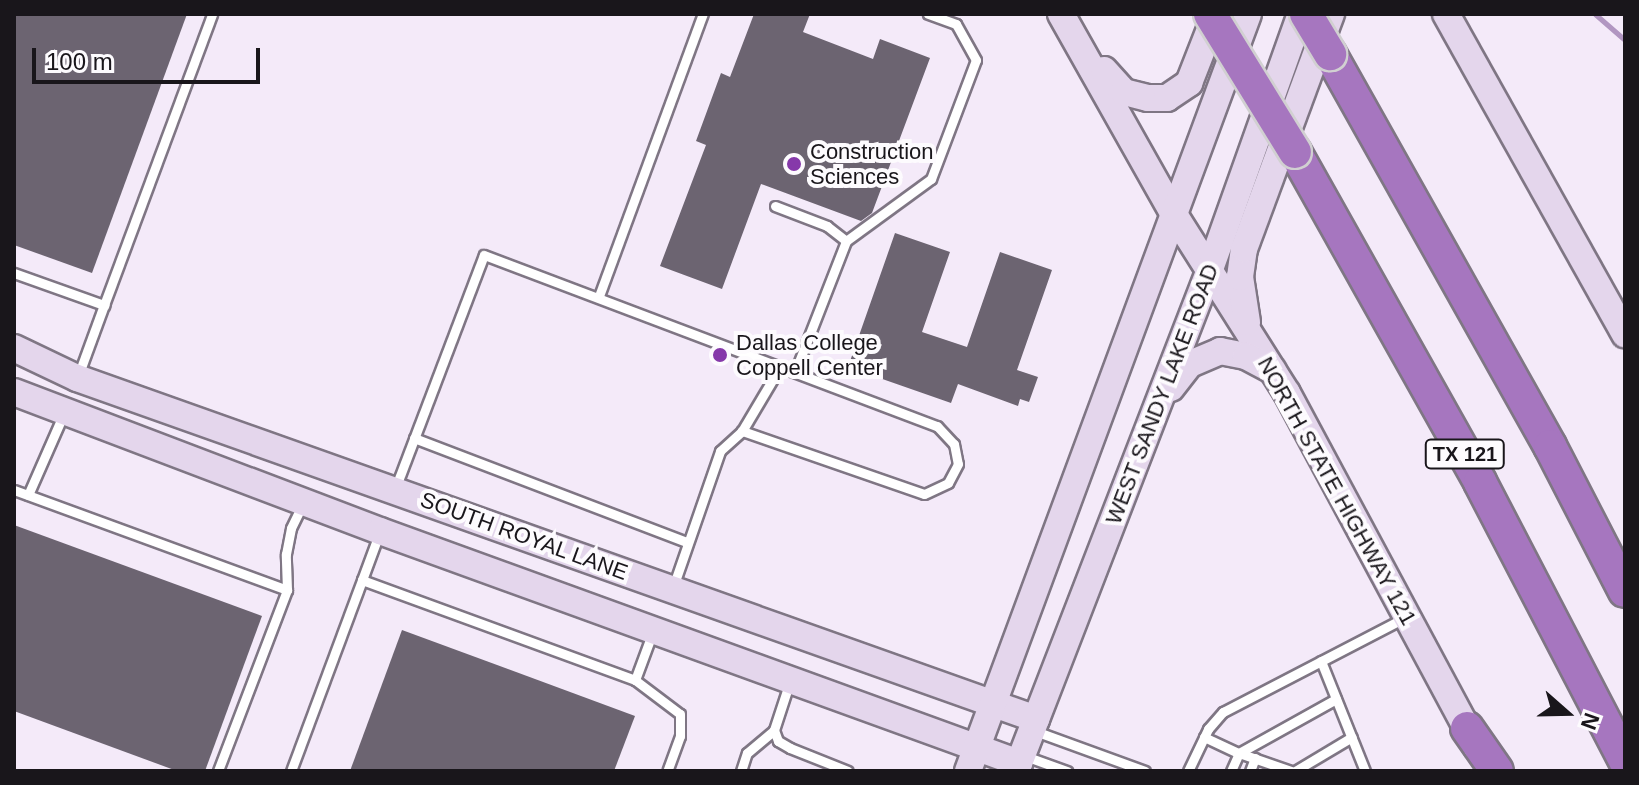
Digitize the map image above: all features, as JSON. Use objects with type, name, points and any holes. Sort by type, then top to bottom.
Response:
[{"type":"highway","name":"TX 121","points":[[1210,14],[1295,152],[1480,482],[1625,761]]},
{"type":"highway","points":[[1304,14],[1330,54],[1543,432],[1625,591]]},
{"type":"highway","points":[[1467,728],[1497,771]]},
{"type":"main road","points":[[1061,14],[1079,44],[1124,92],[1148,98],[1167,98],[1189,83],[1216,14]]},
{"type":"main road","points":[[972,759],[1248,14]]},
{"type":"main road","name":"WEST SANDY LAKE ROAD","points":[[1019,763],[1209,272],[1304,14]]},
{"type":"main road","points":[[1249,335],[1240,277],[1244,249],[1331,14]]},
{"type":"main road","points":[[1428,14],[1500,105]]},
{"type":"main road","points":[[1446,14],[1500,105],[1625,334]]},
{"type":"main road","name":"NORTH STATE HIGHWAY 121","points":[[1079,44],[1175,216],[1272,370],[1489,771]]},
{"type":"main road","name":"SOUTH ROYAL LANE","points":[[14,348],[77,378],[993,704],[1034,725]]},
{"type":"main road","points":[[1157,407],[1190,364],[1220,351],[1246,356],[1272,370]]},
{"type":"main road","points":[[64,413],[77,378]]},
{"type":"main road","name":"SOUTH ROYAL LANE","points":[[14,392],[380,531],[790,680],[972,759],[1019,763]]},
{"type":"main road","points":[[380,531],[395,489]]},
{"type":"lane","points":[[77,378],[212,14]]},
{"type":"lane","points":[[599,296],[703,14]]},
{"type":"lane","points":[[795,372],[846,241],[931,179],[976,60],[956,24],[928,14]]},
{"type":"lane","points":[[775,206],[827,226],[846,241]]},
{"type":"lane","points":[[395,489],[484,255],[937,426],[954,444],[958,464],[955,474],[940,490],[924,494],[742,431]]},
{"type":"lane","points":[[14,273],[104,305]]},
{"type":"lane","points":[[673,589],[686,542],[720,451],[742,431],[780,367]]},
{"type":"lane","points":[[28,495],[64,413]]},
{"type":"lane","points":[[414,438],[686,542]]},
{"type":"lane","points":[[14,490],[287,590]]},
{"type":"lane","points":[[218,771],[287,590],[286,554],[291,528],[303,502]]},
{"type":"lane","points":[[291,771],[380,531]]},
{"type":"lane","points":[[362,580],[635,680],[680,714],[680,736],[667,771]]},
{"type":"lane","points":[[1188,771],[1204,737],[1223,712],[1407,617]]},
{"type":"lane","points":[[635,680],[654,631]]},
{"type":"lane","points":[[1321,661],[1365,771]]},
{"type":"lane","points":[[741,771],[747,753],[774,730],[790,680]]},
{"type":"lane","points":[[1231,771],[1239,753],[1336,699]]},
{"type":"lane","points":[[1034,725],[1145,771]]},
{"type":"lane","points":[[774,730],[778,741],[790,748],[848,771]]},
{"type":"lane","points":[[1204,737],[1239,753],[1293,771],[1352,737]]},
{"type":"lane","points":[[1250,771],[1255,758]]},
{"type":"lane","points":[[1019,763],[1067,771]]},
{"type":"building","points":[[14,14],[187,14],[92,273],[14,245]]},
{"type":"building","name":"Construction Sciences","points":[[754,14],[810,14],[803,32],[873,59],[880,39],[930,58],[872,213],[861,221],[761,184],[722,289],[660,266],[706,145],[696,141],[721,73],[730,77]]},
{"type":"building","points":[[895,233],[950,252],[922,332],[967,347],[1000,252],[1052,270],[1017,370],[1038,377],[1029,402],[1020,399],[1018,406],[958,384],[951,403],[848,367]]},
{"type":"building","points":[[14,525],[262,616],[205,771],[177,771],[14,711]]},
{"type":"building","points":[[402,630],[635,716],[614,771],[350,771]]},
{"type":"waterway","points":[[1595,14],[1625,40]]},
{"type":"place","name":"Construction Sciences","points":[[794,164]]},
{"type":"place","name":"Dallas College Coppell Center","points":[[720,355]]}]
